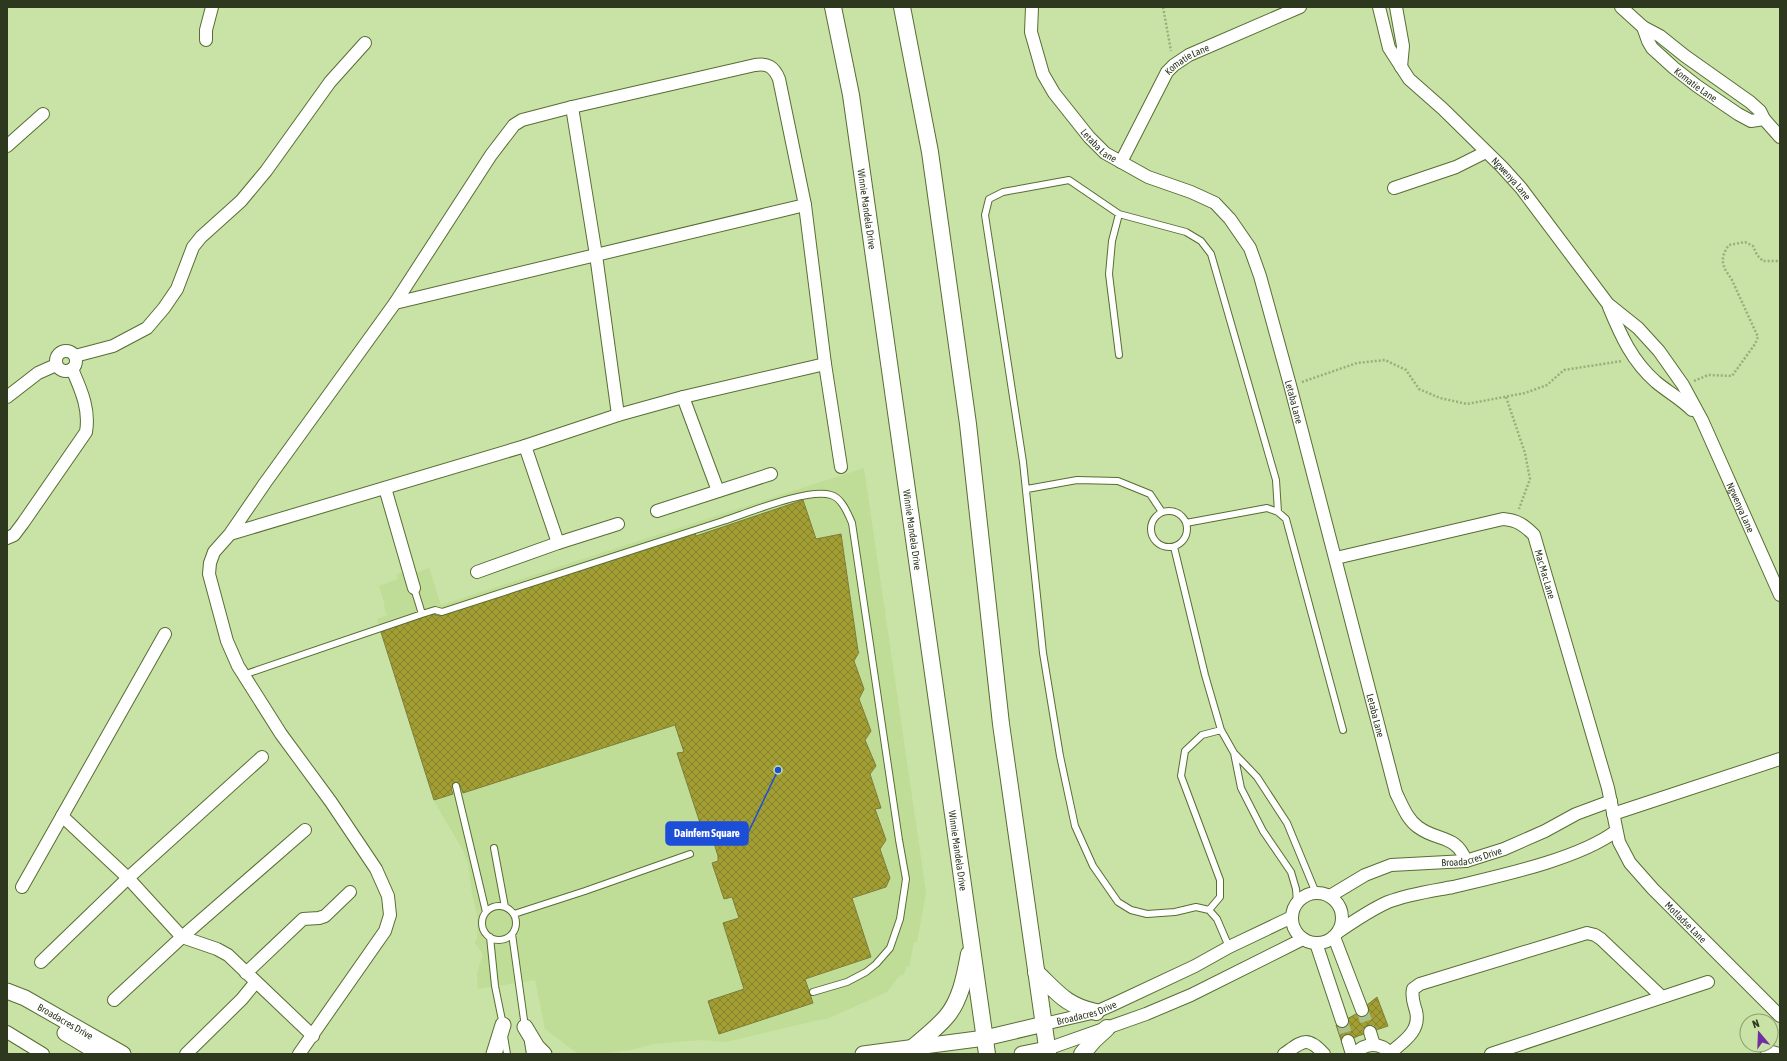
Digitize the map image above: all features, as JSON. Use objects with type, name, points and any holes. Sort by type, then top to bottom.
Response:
[{"type":"main road","name":"Winnie Mandela Drive","points":[[833,7],[851,95],[987,1054]]},
{"type":"main road","points":[[902,7],[930,152],[963,393],[1001,724],[1047,1052]]},
{"type":"main road","points":[[912,1048],[947,1016],[957,998],[963,982],[972,945]]},
{"type":"main road","points":[[1036,972],[1069,1003],[1079,1008],[1096,1012]]},
{"type":"main road","points":[[1082,1054],[1107,1028]]},
{"type":"street","points":[[206,40],[206,30],[212,7]]},
{"type":"street","name":"Letaba Lane","points":[[1032,7],[1031,32],[1043,74],[1050,87],[1088,137],[1106,153],[1148,177],[1191,192],[1215,204],[1230,219],[1250,248],[1290,385],[1396,793],[1407,814],[1417,826],[1455,844],[1463,852],[1466,861]]},
{"type":"street","name":"Komatie Lane","points":[[1121,162],[1167,72],[1174,65],[1189,55],[1300,7]]},
{"type":"street","name":"Ngwenya Lane","points":[[1380,7],[1389,48],[1409,78],[1443,109],[1521,188],[1608,304],[1634,359],[1655,381],[1681,399],[1702,420]]},
{"type":"street","points":[[1396,7],[1403,46],[1401,67]]},
{"type":"street","name":"Komatie Lane","points":[[1622,7],[1643,27],[1660,36],[1685,56],[1750,102],[1760,111],[1764,119],[1780,137]]},
{"type":"street","name":"Komatie Lane","points":[[1643,27],[1652,48],[1674,68],[1722,103],[1751,121],[1764,119]]},
{"type":"street","points":[[75,356],[113,346],[147,328],[164,308],[176,289],[193,247],[201,237],[241,201],[266,171],[330,82],[365,43]]},
{"type":"street","points":[[1674,68],[1685,56]]},
{"type":"street","points":[[302,1052],[385,931],[390,915],[388,896],[376,869],[331,802],[281,734],[243,675],[227,641],[209,574],[210,563],[214,552],[230,534],[395,303],[492,155],[514,125],[522,120],[572,107],[755,64],[770,66],[779,79],[805,205],[825,364],[841,467]]},
{"type":"street","points":[[1722,103],[1732,90]]},
{"type":"street","points":[[572,107],[596,255],[618,415]]},
{"type":"street","points":[[7,146],[43,114]]},
{"type":"street","points":[[1394,188],[1456,167],[1486,152]]},
{"type":"street","points":[[395,303],[805,205]]},
{"type":"street","name":"Ngwenya Lane","points":[[1608,304],[1638,328],[1659,351],[1683,385],[1702,420],[1780,595]]},
{"type":"street","points":[[7,538],[14,535],[24,523],[86,432],[88,420],[86,405],[72,369],[76,361],[75,356],[72,352],[63,350],[56,356],[56,365],[63,371],[72,369]]},
{"type":"street","points":[[230,534],[525,446],[618,415],[683,397],[825,364]]},
{"type":"street","points":[[7,397],[38,373],[56,365]]},
{"type":"street","points":[[683,397],[718,491]]},
{"type":"street","points":[[525,446],[558,543]]},
{"type":"street","points":[[657,510],[771,474]]},
{"type":"street","points":[[385,488],[414,588]]},
{"type":"street","points":[[1336,558],[1503,519],[1513,520]]},
{"type":"street","name":"Mac Mac Lane","points":[[1513,520],[1520,522],[1534,534],[1539,548],[1608,788],[1613,814]]},
{"type":"street","points":[[478,572],[558,543],[618,524]]},
{"type":"street","points":[[22,887],[165,634]]},
{"type":"street","points":[[41,962],[128,878],[262,757]]},
{"type":"street","points":[[1613,814],[1780,759]]},
{"type":"street","name":"Broadacres Drive","points":[[1330,896],[1365,875],[1392,865],[1466,861],[1504,849],[1545,831],[1576,814],[1611,801]]},
{"type":"street","name":"Motladse Lane","points":[[1613,814],[1616,831],[1623,850],[1642,878],[1780,1016]]},
{"type":"street","points":[[62,816],[128,878],[182,937],[217,949],[228,956],[313,1036]]},
{"type":"street","points":[[114,1000],[182,937],[305,830]]},
{"type":"street","points":[[1362,1010],[1336,934],[1342,924],[1341,908],[1330,896],[1316,893],[1308,895],[1297,903],[1292,917],[1295,929],[1303,939],[1316,943],[1329,940],[1336,934],[1374,908],[1388,902],[1406,896],[1453,886],[1559,858],[1599,842],[1616,831]]},
{"type":"street","points":[[246,973],[303,919],[325,916],[350,892]]},
{"type":"street","name":"Broadacres Drive","points":[[863,1054],[985,1038],[1096,1012],[1195,966],[1229,947],[1292,917]]},
{"type":"street","points":[[1355,1054],[1362,1048],[1374,1045],[1386,1048],[1391,1053],[1410,1036],[1416,1026],[1416,1013],[1412,994],[1413,989],[1420,984],[1587,933],[1595,935],[1601,939],[1662,996]]},
{"type":"street","name":"Broadacres Drive","points":[[1022,1054],[1047,1052],[1146,1014],[1191,995],[1303,939]]},
{"type":"street","points":[[1316,943],[1342,1021]]},
{"type":"street","points":[[1498,1053],[1662,996],[1708,982]]},
{"type":"street","points":[[186,1054],[242,999],[255,983]]},
{"type":"street","points":[[1333,991],[1352,983]]},
{"type":"street","name":"Broadacres Drive","points":[[7,991],[25,998],[123,1054]]},
{"type":"street","name":"Broadacres Drive","points":[[7,996],[15,1004],[100,1054]]},
{"type":"street","points":[[494,1054],[503,1025]]},
{"type":"street","points":[[525,1028],[537,1048],[544,1054]]},
{"type":"street","points":[[7,1032],[43,1054]]},
{"type":"street","points":[[1370,1032],[1374,1045]]},
{"type":"street","points":[[1284,1054],[1304,1042],[1310,1042],[1314,1043],[1324,1054]]},
{"type":"street","points":[[1348,1042],[1352,1054]]},
{"type":"street","points":[[1767,1054],[1772,1052],[1779,1054]]},
{"type":"lane","points":[[1229,947],[1217,918],[1209,910],[1196,907],[1175,912],[1147,914],[1132,910],[1118,902],[1093,866],[1075,826],[1060,756],[1043,653],[1027,489],[985,215],[989,199],[1003,192],[1069,180],[1119,214],[1186,232],[1201,241],[1211,254],[1276,480],[1278,512]]},
{"type":"lane","points":[[1119,214],[1112,241],[1109,274],[1119,355]]},
{"type":"lane","points":[[1027,489],[1077,480],[1118,482],[1150,494],[1162,512]]},
{"type":"lane","points":[[243,675],[422,614],[435,610],[442,612],[614,555],[791,500],[821,493],[832,495],[837,498],[847,512],[852,523],[906,879],[900,919],[890,948],[876,964],[866,972],[847,982],[813,992]]},
{"type":"lane","points":[[1186,523],[1267,508],[1278,512],[1286,519],[1343,730]]},
{"type":"lane","points":[[1169,511],[1176,513],[1182,517],[1186,523],[1187,530],[1185,537],[1181,543],[1174,547],[1168,548],[1161,546],[1155,542],[1151,536],[1150,528],[1152,522],[1156,516],[1162,512],[1169,511]]},
{"type":"lane","points":[[1174,547],[1205,674],[1222,730],[1234,753],[1257,777],[1287,823],[1316,893]]},
{"type":"lane","points":[[414,588],[422,614]]},
{"type":"lane","points":[[1209,910],[1220,897],[1220,880],[1181,776],[1185,751],[1202,735],[1222,730]]},
{"type":"lane","points":[[1234,753],[1241,788],[1263,830],[1291,872],[1296,889],[1297,903]]},
{"type":"lane","points":[[456,786],[486,912],[482,923],[486,934],[490,937],[502,939],[512,934]]},
{"type":"lane","points":[[494,848],[505,907]]},
{"type":"lane","points":[[514,914],[690,854]]},
{"type":"lane","points":[[486,912],[495,906],[505,907],[514,914],[516,924],[512,934],[530,1054]]},
{"type":"lane","points":[[490,937],[495,986],[507,1054]]},
{"type":"path","points":[[1163,7],[1174,65]]},
{"type":"path","points":[[1683,385],[1708,375],[1732,376],[1755,344],[1758,337],[1748,314],[1723,266],[1722,261],[1724,251],[1730,245],[1745,242],[1753,246],[1757,255],[1764,261],[1780,261]]},
{"type":"path","points":[[1290,385],[1357,364],[1384,360],[1406,370],[1419,389],[1440,398],[1467,404],[1525,393],[1547,384],[1564,370],[1634,359]]},
{"type":"path","points":[[1506,397],[1525,453],[1530,479],[1522,504],[1513,520]]},
{"type":"shaded area","points":[[864,468],[926,892],[917,942],[914,942],[909,967],[907,966],[903,976],[900,975],[887,992],[827,1019],[726,1042],[702,1040],[654,1044],[631,1050],[598,1054],[578,1054],[545,1029],[535,980],[478,989],[477,973],[483,954],[474,942],[477,939],[477,915],[468,863],[464,852],[434,801],[412,733],[377,619],[388,615],[385,612],[384,602],[379,586],[398,579],[396,574],[408,571],[410,575],[429,568],[441,605]]},
{"type":"building","points":[[803,500],[816,539],[841,534],[859,652],[854,661],[864,689],[859,699],[871,731],[865,740],[876,766],[870,774],[881,808],[875,809],[886,840],[880,849],[890,878],[886,887],[852,898],[871,957],[805,979],[813,1003],[719,1034],[708,1001],[744,989],[723,923],[739,918],[732,897],[724,899],[712,863],[718,861],[718,856],[708,824],[701,826],[677,753],[684,752],[675,725],[463,793],[460,785],[451,788],[453,794],[434,800],[380,629],[435,611],[436,616],[694,531],[696,536]]},
{"type":"building","points":[[1377,997],[1388,1026],[1349,1040],[1343,1046],[1336,1025],[1356,1014]]},
{"type":"tunnel","points":[[1362,1010],[1370,1032]]},
{"type":"tunnel","points":[[1342,1021],[1348,1041]]},
{"type":"place","name":"Dainfern Square","points":[[778,770]]}]
